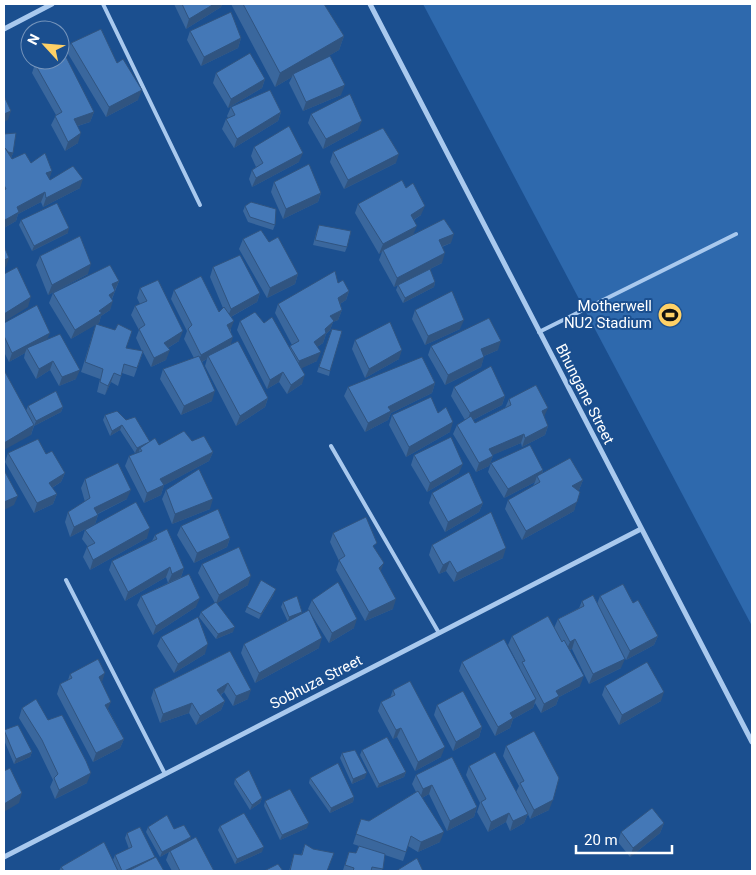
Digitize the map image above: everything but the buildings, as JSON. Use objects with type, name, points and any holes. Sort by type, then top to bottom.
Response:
[{"type":"street","points":[[4,29],[52,4]]},
{"type":"street","name":"Bhungane Street","points":[[370,4],[752,742]]},
{"type":"street","name":"Sobhuza Street","points":[[4,857],[641,529]]},
{"type":"lane","points":[[104,4],[200,205]]},
{"type":"lane","points":[[539,332],[736,234]]},
{"type":"lane","points":[[331,446],[439,633]]},
{"type":"lane","points":[[66,580],[165,774]]},
{"type":"shaded area","name":"Motherwell NU2 Stadium","points":[[423,4],[752,4],[752,626]]},
{"type":"place","name":"Motherwell NU2 Stadium","points":[[670,315]]}]
